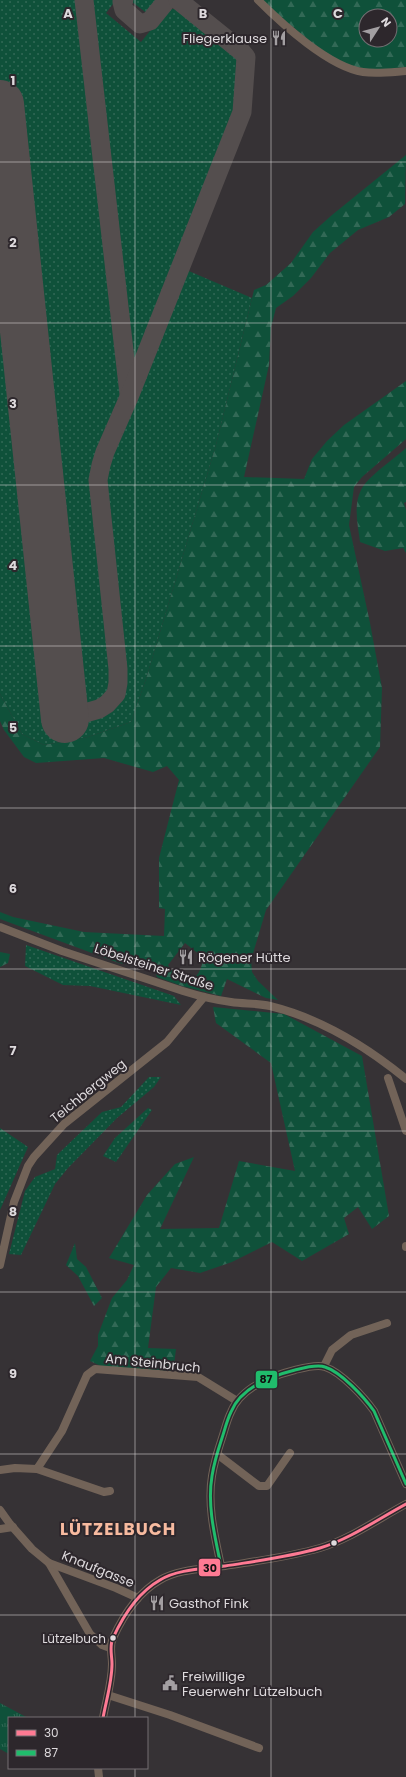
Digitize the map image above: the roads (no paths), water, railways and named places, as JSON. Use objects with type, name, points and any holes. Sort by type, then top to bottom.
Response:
[{"type":"street","points":[[258,0],[323,55],[342,66],[364,72],[406,71]]},
{"type":"street","name":"Löbelsteiner Straße","points":[[0,927],[62,950],[204,997],[230,1002],[268,1006],[303,1017],[370,1053],[406,1079]]},
{"type":"street","name":"Teichbergweg","points":[[0,1265],[14,1202],[28,1166],[34,1157],[64,1124],[167,1042],[204,997]]},
{"type":"street","points":[[388,1078],[406,1131]]},
{"type":"street","points":[[324,1366],[332,1350],[350,1335],[387,1324]]},
{"type":"street","points":[[221,1566],[211,1516],[210,1496],[212,1476],[217,1454],[231,1411],[237,1401],[247,1392],[270,1377],[300,1369],[324,1366],[336,1372],[371,1406],[385,1433],[406,1484]]},
{"type":"street","name":"Am Steinbruch","points":[[37,1469],[62,1431],[85,1378],[92,1370],[198,1377],[237,1401]]},
{"type":"street","points":[[217,1454],[259,1486],[263,1487],[267,1486],[290,1453]]},
{"type":"street","points":[[0,1470],[16,1468],[37,1469],[104,1492],[110,1491]]},
{"type":"street","points":[[103,1717],[112,1664],[110,1648],[113,1637],[120,1623],[138,1598],[160,1580],[170,1576],[294,1554],[321,1547],[347,1536],[406,1504]]},
{"type":"street","points":[[0,1510],[32,1549],[49,1563],[90,1634],[102,1645],[110,1648]]},
{"type":"street","points":[[0,1529],[13,1527]]},
{"type":"street","name":"Knaufgasse","points":[[49,1563],[116,1588],[138,1598]]},
{"type":"street","points":[[108,1695],[259,1748]]},
{"type":"place","name":"Fliegerklause","points":[[279,38]]},
{"type":"place","name":"Rögener Hütte","points":[[186,957]]},
{"type":"place","name":"Gasthof Fink","points":[[157,1603]]},
{"type":"place","name":"Lützelbuch","points":[[113,1638]]},
{"type":"place","name":"Freiwillige Feuerwehr Lützelbuch","points":[[170,1683]]},
{"type":"district","name":"LÜTZELBUCH","points":[[118,1529]]}]
